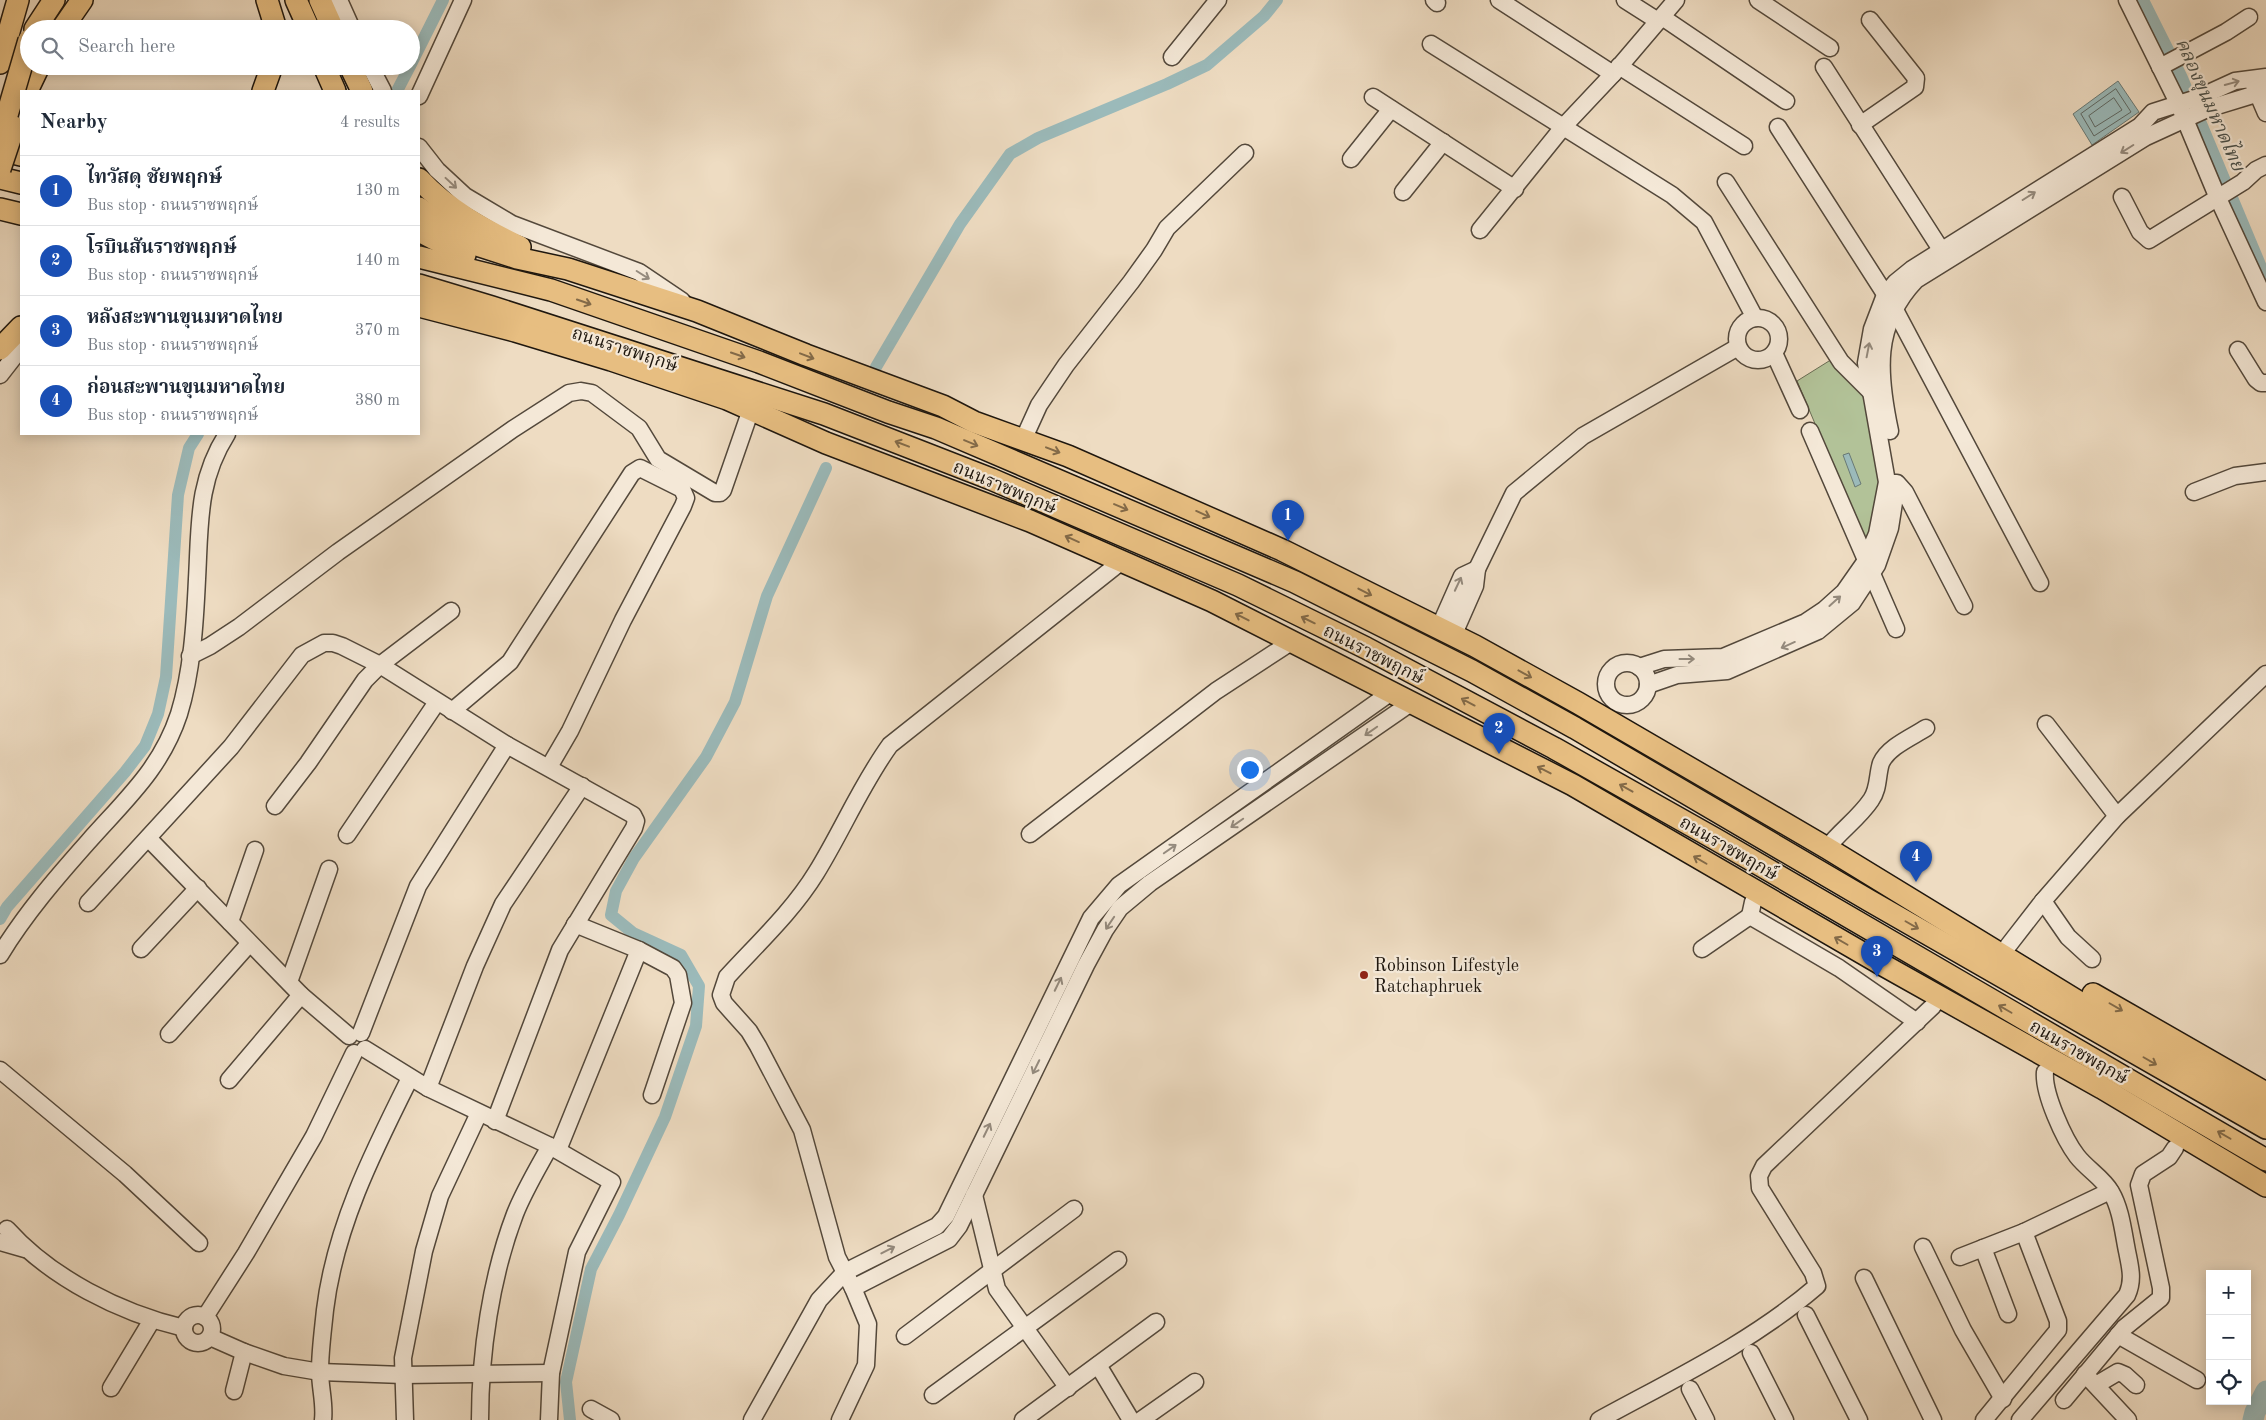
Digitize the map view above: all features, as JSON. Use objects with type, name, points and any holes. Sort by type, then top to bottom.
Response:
[{"type":"main road","points":[[0,63],[18,0]]},
{"type":"main road","points":[[36,20],[40,0]]},
{"type":"main road","points":[[40,20],[54,0]]},
{"type":"main road","points":[[68,20],[82,0]]},
{"type":"main road","points":[[267,0],[273,20]]},
{"type":"main road","points":[[296,0],[305,20]]},
{"type":"main road","points":[[320,0],[329,20]]},
{"type":"main road","points":[[0,101],[20,60]]},
{"type":"main road","points":[[0,139],[20,71]]},
{"type":"main road","points":[[27,90],[35,75]]},
{"type":"main road","points":[[263,90],[269,75]]},
{"type":"main road","points":[[328,75],[336,90]]},
{"type":"main road","points":[[0,169],[20,111]]},
{"type":"main road","points":[[0,126],[20,132]]},
{"type":"main road","points":[[0,150],[20,155]]},
{"type":"main road","points":[[0,178],[20,183]]},
{"type":"main road","points":[[420,180],[456,212],[490,233],[568,269]]},
{"type":"main road","points":[[0,208],[20,214]]},
{"type":"main road","points":[[420,209],[454,234],[478,245],[517,258],[568,269],[697,311],[806,355],[943,406],[974,422],[1024,438],[1125,479],[1282,550],[1446,632],[1586,707],[1793,830],[1827,848],[2132,1034],[2266,1110]]},
{"type":"main road","points":[[420,232],[476,261],[551,290]]},
{"type":"main road","name":"ถนนราชพฤกษ์","points":[[420,257],[551,290],[760,362],[888,412],[936,428],[1295,582],[1381,625],[1575,728],[1870,901],[2266,1128]]},
{"type":"main road","name":"ถนนราชพฤกษ์","points":[[420,285],[824,414],[991,479],[1238,585],[1366,648],[1554,748],[1717,840],[2266,1160]]},
{"type":"main road","points":[[420,306],[496,325],[612,360],[727,399],[826,442],[1030,520],[1212,602]]},
{"type":"main road","points":[[420,318],[583,365],[826,442]]},
{"type":"main road","points":[[0,349],[20,328]]},
{"type":"main road","points":[[888,412],[974,422]]},
{"type":"main road","points":[[1095,525],[1212,602]]},
{"type":"main road","name":"ถนนราชพฤกษ์","points":[[1212,602],[1573,785],[1883,966],[2102,1088],[2266,1186]]},
{"type":"main road","points":[[1573,785],[1717,840]]},
{"type":"main road","points":[[1793,830],[1870,901]]},
{"type":"main road","points":[[1858,867],[1928,901],[2266,1093]]},
{"type":"main road","name":"ถนนราชพฤกษ์","points":[[1883,966],[1933,1006],[2266,1200]]},
{"type":"street","points":[[339,0],[348,20]]},
{"type":"street","points":[[420,94],[463,0]]},
{"type":"street","points":[[1172,57],[1218,0]]},
{"type":"street","points":[[1499,0],[1744,146]]},
{"type":"street","points":[[1625,0],[1660,19],[1786,101]]},
{"type":"street","points":[[1480,230],[1564,126],[1616,70],[1676,0]]},
{"type":"street","points":[[1758,0],[1830,48]]},
{"type":"street","points":[[2126,0],[2165,64],[2182,112],[2222,194],[2266,302]]},
{"type":"street","points":[[2165,64],[2249,16]]},
{"type":"street","points":[[1860,125],[1915,87],[1917,83],[1916,78],[1870,20]]},
{"type":"street","points":[[1431,44],[1672,195],[1704,222],[1755,318]]},
{"type":"street","points":[[1824,67],[1944,255]]},
{"type":"street","points":[[1648,685],[1677,675],[1727,671],[1818,631],[1852,603],[1868,568],[1892,483],[1876,391],[1866,363],[1872,329],[1890,301],[1896,282],[1912,269],[1944,255],[2143,132],[2182,112],[2261,85],[2266,113]]},
{"type":"street","points":[[1373,97],[1515,189]]},
{"type":"street","points":[[1352,159],[1391,109]]},
{"type":"street","points":[[1778,127],[1890,301],[2040,583]]},
{"type":"street","points":[[1403,192],[1443,142]]},
{"type":"street","points":[[420,148],[437,170],[465,196],[512,224],[639,272],[697,311]]},
{"type":"street","points":[[1024,438],[1039,405],[1066,365],[1131,282],[1167,228],[1245,153]]},
{"type":"street","points":[[2122,197],[2140,232],[2148,240],[2243,182],[2256,170],[2266,165]]},
{"type":"street","points":[[1726,182],[1841,362],[1876,391]]},
{"type":"street","points":[[1755,318],[1769,321],[1778,332],[1778,346],[1774,353],[1764,360],[1745,356],[1738,347],[1738,331],[1748,320],[1755,318]]},
{"type":"street","points":[[1446,632],[1462,576],[1477,570],[1514,493],[1583,436],[1738,347]]},
{"type":"street","points":[[0,375],[20,349]]},
{"type":"street","points":[[2238,350],[2256,379],[2261,383],[2266,383]]},
{"type":"street","points":[[1774,353],[1800,410]]},
{"type":"street","points":[[190,656],[217,642],[338,552],[569,393],[580,391],[592,393],[639,428],[658,459],[715,493],[720,493],[723,490],[748,418]]},
{"type":"street","points":[[1810,431],[1896,629]]},
{"type":"street","points":[[0,955],[22,920],[159,760],[179,713],[190,656],[196,606],[200,508],[207,471],[226,435]]},
{"type":"street","points":[[452,711],[510,662],[632,473],[640,468],[682,490],[686,498],[683,506],[623,620],[570,731],[549,767]]},
{"type":"street","points":[[2194,492],[2235,476],[2266,472]]},
{"type":"street","points":[[1892,483],[1905,492],[1964,606]]},
{"type":"street","points":[[840,1420],[866,1364],[868,1324],[854,1288],[837,1257],[802,1130],[749,1031],[724,1003],[721,994],[722,985],[805,890],[866,782],[890,745],[1122,561]]},
{"type":"street","points":[[1639,667],[1647,678],[1648,685],[1643,698],[1630,705],[1616,703],[1607,692],[1606,678],[1614,667],[1626,663],[1639,667],[1664,659],[1712,659],[1733,655],[1806,622],[1824,610],[1868,568]]},
{"type":"street","points":[[275,806],[308,763],[365,680],[380,665],[451,611]]},
{"type":"street","points":[[1030,834],[1216,691],[1291,642]]},
{"type":"street","points":[[88,903],[252,722],[302,655],[314,647],[332,643],[380,665],[507,745],[633,816],[636,821],[634,828],[560,950],[495,1121]]},
{"type":"street","points":[[2008,946],[2043,900],[2117,816],[2266,674]]},
{"type":"street","points":[[1586,707],[1594,698],[1607,692]]},
{"type":"street","points":[[854,1288],[949,1239],[959,1226],[1086,965],[1105,930],[1146,876],[1390,693]]},
{"type":"street","points":[[346,835],[437,702]]},
{"type":"street","points":[[752,1420],[820,1300],[845,1272],[937,1226],[946,1216],[1091,918],[1119,885],[1146,876],[1411,703]]},
{"type":"street","points":[[2046,724],[2117,816]]},
{"type":"street","points":[[1827,848],[1838,834],[1870,802],[1875,794],[1881,764],[1885,756],[1902,742],[1926,728]]},
{"type":"street","points":[[507,745],[418,886],[348,1048],[360,1051],[479,1114],[554,1148],[611,1180],[612,1184],[577,1252],[551,1372],[549,1420]]},
{"type":"street","points":[[428,1088],[475,966],[503,904],[582,786]]},
{"type":"street","points":[[148,838],[198,888],[249,944],[301,995],[355,1034]]},
{"type":"street","points":[[230,922],[254,850]]},
{"type":"street","points":[[288,982],[329,869]]},
{"type":"street","points":[[140,949],[198,888]]},
{"type":"street","points":[[1702,948],[1750,916],[1753,902],[1759,894]]},
{"type":"street","points":[[2043,900],[2068,937],[2092,959]]},
{"type":"street","points":[[1750,916],[1839,968],[1916,1022]]},
{"type":"street","points":[[575,924],[639,950],[672,968],[681,985],[684,1003],[652,1095]]},
{"type":"street","points":[[168,1034],[249,944]]},
{"type":"street","points":[[480,1420],[481,1374],[499,1266],[513,1222],[554,1148],[639,950]]},
{"type":"street","points":[[229,1080],[301,995]]},
{"type":"street","points":[[1599,1420],[1718,1355],[1759,1330],[1817,1286],[1813,1273],[1760,1188],[1759,1176],[1764,1166],[1933,1006]]},
{"type":"street","points":[[205,1317],[246,1253],[314,1136],[360,1051]]},
{"type":"street","points":[[0,1070],[125,1174],[199,1243]]},
{"type":"street","points":[[2020,1420],[2127,1295],[2131,1286],[2131,1274],[2120,1214],[2110,1190],[2077,1157],[2068,1143],[2046,1088],[2045,1072]]},
{"type":"street","points":[[323,1420],[325,1402],[320,1372],[326,1308],[342,1230],[372,1154],[410,1078]]},
{"type":"street","points":[[405,1420],[403,1358],[424,1251],[440,1196],[479,1114]]},
{"type":"street","points":[[2064,1400],[2090,1380],[2118,1335],[2130,1321],[2161,1298],[2161,1288],[2146,1222],[2140,1179],[2143,1174],[2172,1154],[2175,1148]]},
{"type":"street","points":[[1960,1257],[2024,1232],[2110,1190]]},
{"type":"street","points":[[974,1195],[997,1289],[1068,1388]]},
{"type":"street","points":[[905,1336],[1074,1209]]},
{"type":"street","points":[[1984,1420],[2058,1330],[2058,1321],[2024,1232]]},
{"type":"street","points":[[4,1236],[25,1248],[69,1279],[152,1320],[184,1328]]},
{"type":"street","points":[[1923,1247],[1963,1330],[2003,1399]]},
{"type":"street","points":[[1983,1248],[2008,1314]]},
{"type":"street","points":[[932,1395],[1118,1260]]},
{"type":"street","points":[[1864,1278],[1933,1420]]},
{"type":"street","points":[[1806,1315],[1859,1420]]},
{"type":"street","points":[[192,1317],[205,1317],[211,1324],[210,1337],[203,1343],[193,1343],[186,1337],[184,1328],[192,1317]]},
{"type":"street","points":[[111,1388],[152,1320]]},
{"type":"street","points":[[1031,1418],[1156,1322]]},
{"type":"street","points":[[2118,1335],[2197,1380]]},
{"type":"street","points":[[210,1337],[244,1352],[284,1366],[320,1372],[481,1374],[551,1372]]},
{"type":"street","points":[[234,1391],[244,1352]]},
{"type":"street","points":[[1751,1353],[1784,1420]]},
{"type":"street","points":[[1098,1365],[1131,1420]]},
{"type":"street","points":[[2090,1380],[2118,1372],[2125,1375],[2136,1385]]},
{"type":"street","points":[[2090,1380],[2128,1420]]},
{"type":"street","points":[[1141,1420],[1195,1382]]},
{"type":"street","points":[[1690,1389],[1706,1420]]},
{"type":"street","points":[[591,1409],[611,1420]]},
{"type":"green space","points":[[1837,356],[1870,391],[1887,482],[1865,562],[1810,431],[1816,426],[1797,381]]},
{"type":"water","points":[[2118,81],[2139,112],[2092,145],[2073,114]]},
{"type":"water","points":[[1849,453],[1861,484],[1855,487],[1843,455]]},
{"type":"waterway","points":[[420,46],[443,0]]},
{"type":"waterway","points":[[876,367],[960,224],[1010,154],[1038,138],[1167,84],[1207,65],[1264,16],[1277,0]]},
{"type":"waterway","name":"คลองขุนมหาดไทย","points":[[2143,0],[2182,78],[2266,279]]},
{"type":"waterway","points":[[398,90],[405,75]]},
{"type":"waterway","points":[[0,919],[7,907],[125,772],[145,746],[158,714],[166,677],[178,495],[189,448],[197,435]]},
{"type":"waterway","points":[[570,1420],[566,1382],[591,1269],[619,1215],[665,1117],[696,1026],[699,986],[681,955],[633,933],[611,915],[616,891],[634,858],[706,757],[735,702],[767,596],[826,468]]},
{"type":"waterway","points":[[2253,1420],[2266,1391]]},
{"type":"place","name":"ไทวัสดุ ชัยพฤกษ์","points":[[1288,541]]},
{"type":"place","name":"โรบินสันราชพฤกษ์","points":[[1499,754]]},
{"type":"place","name":"ก่อนสะพานขุนมหาดไทย","points":[[1916,882]]},
{"type":"place","name":"Robinson Lifestyle Ratchaphruek","points":[[1364,975]]},
{"type":"place","name":"หลังสะพานขุนมหาดไทย","points":[[1877,977]]}]
